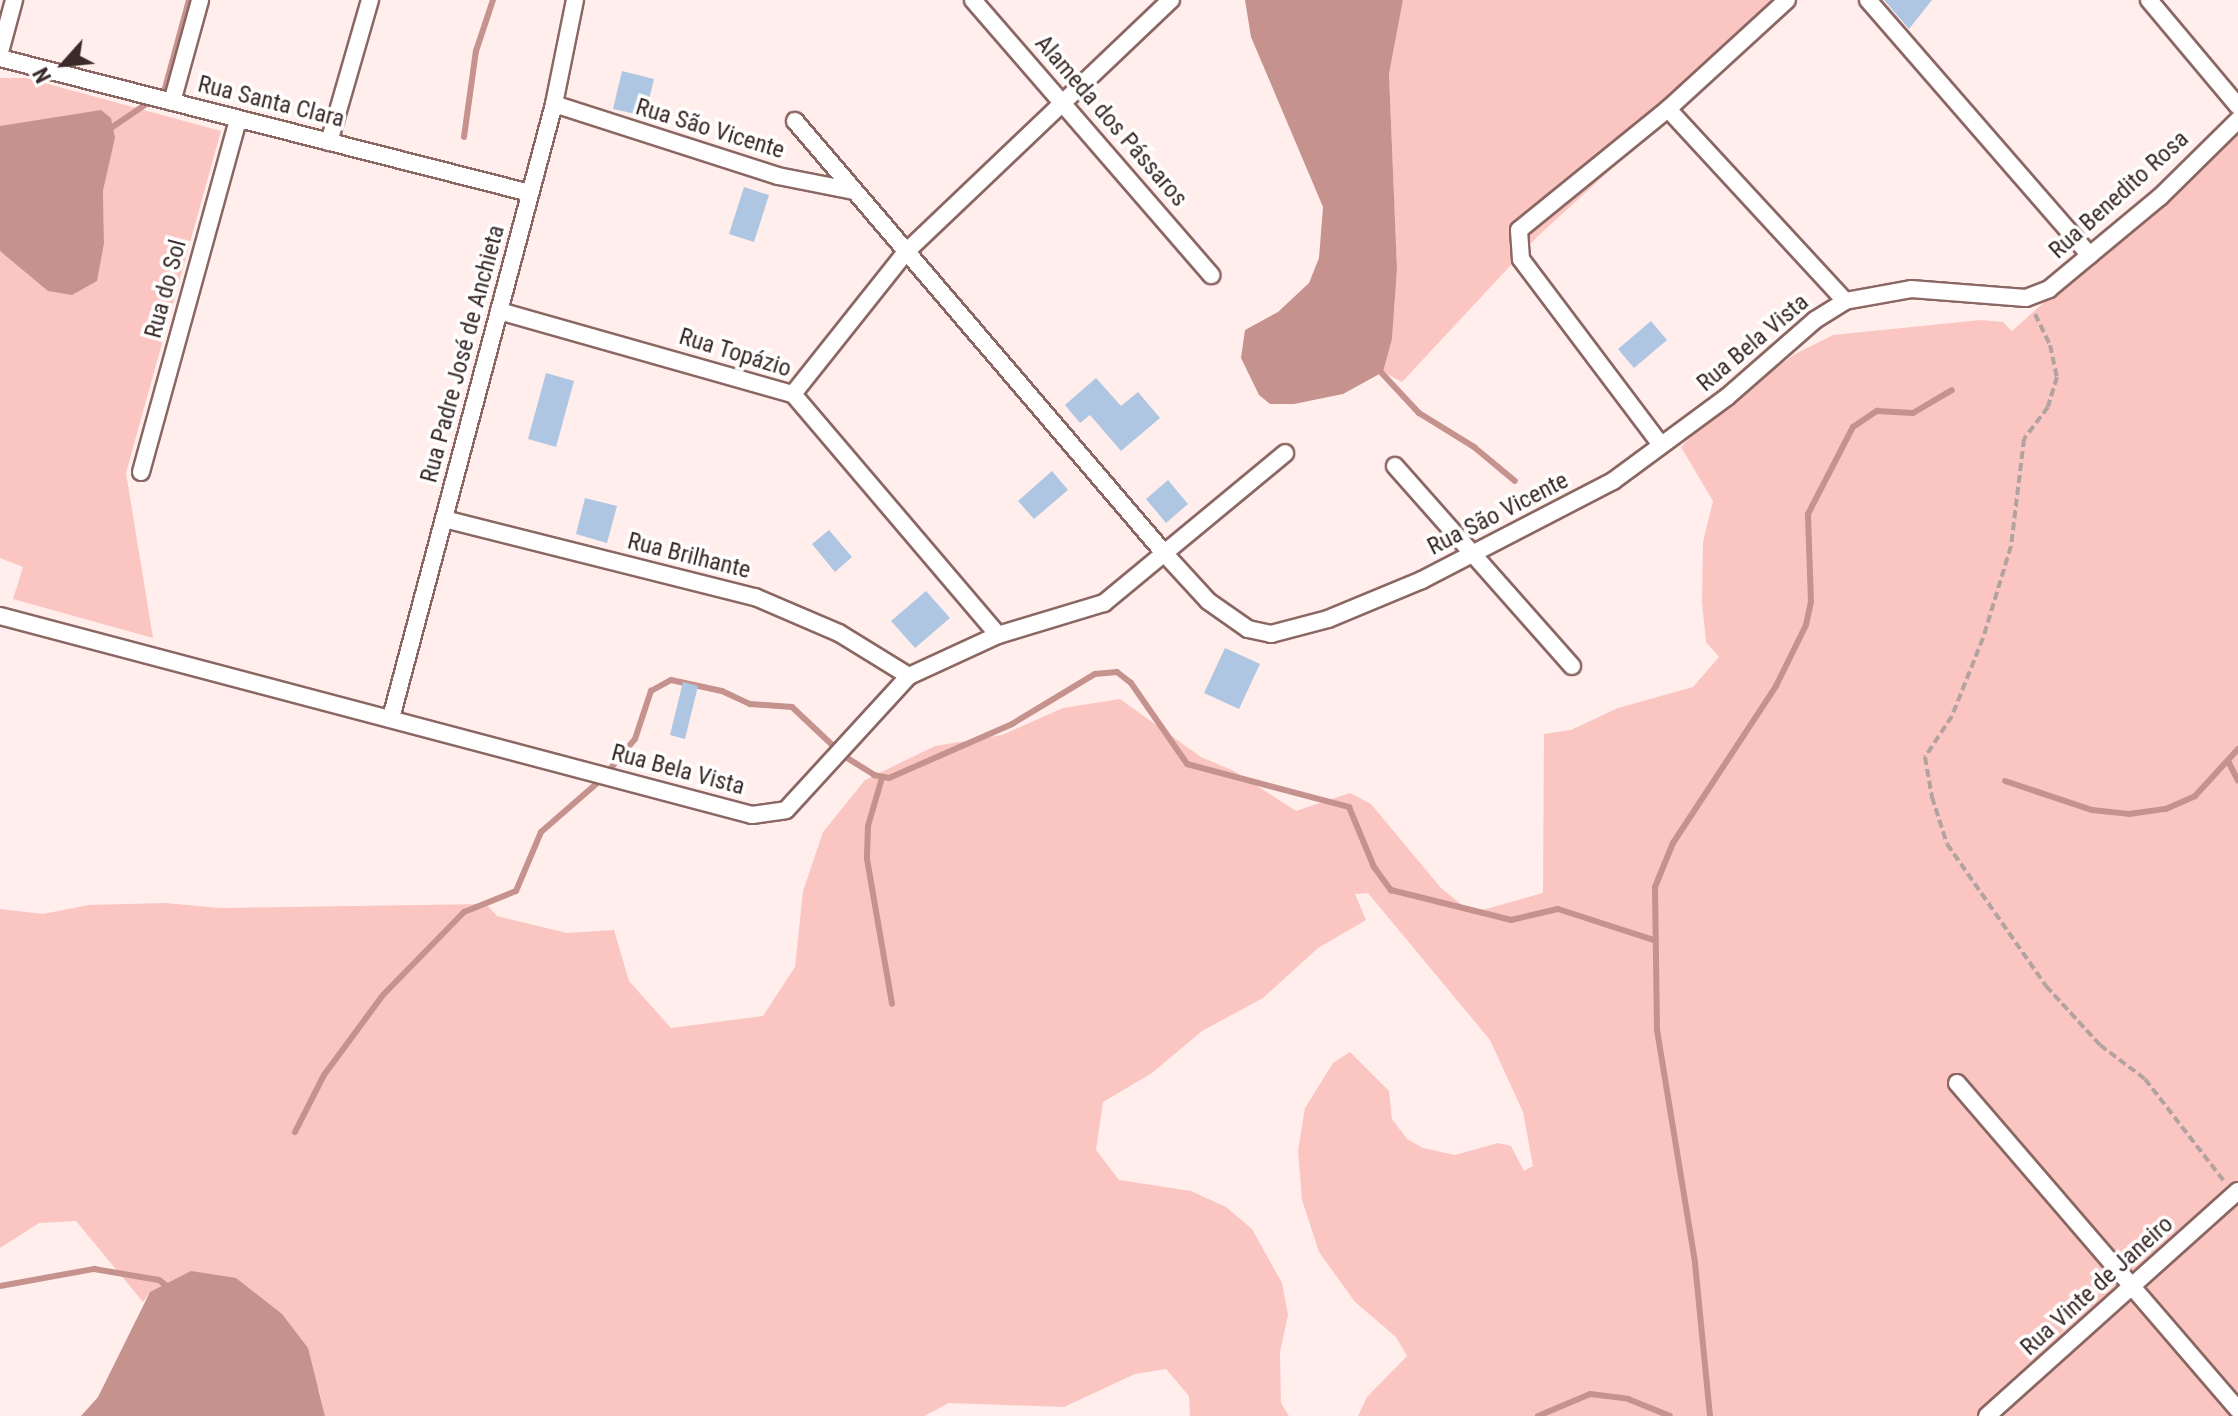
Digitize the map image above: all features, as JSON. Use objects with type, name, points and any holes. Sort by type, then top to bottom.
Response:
[{"type":"street","points":[[0,55],[14,0]]},
{"type":"street","points":[[172,102],[200,0]]},
{"type":"street","points":[[329,142],[370,0]]},
{"type":"street","name":"Rua Padre José de Anchieta","points":[[391,718],[554,104],[575,0]]},
{"type":"street","name":"Alameda dos Pássaros","points":[[973,0],[1067,104],[1211,275]]},
{"type":"street","points":[[793,394],[906,252],[1067,104],[1171,0]]},
{"type":"street","points":[[1661,445],[1521,259],[1519,230],[1668,109],[1787,0]]},
{"type":"street","points":[[1868,0],[2090,255]]},
{"type":"street","points":[[2149,0],[2238,106]]},
{"type":"street","name":"Rua Santa Clara","points":[[0,55],[530,193]]},
{"type":"street","name":"Rua São Vicente","points":[[554,104],[778,176],[854,191]]},
{"type":"street","points":[[1668,109],[1845,301]]},
{"type":"street","name":"Rua do Sol","points":[[141,472],[238,119]]},
{"type":"street","name":"Rua Benedito Rosa","points":[[2026,298],[2049,289],[2160,197],[2238,120]]},
{"type":"street","name":"Rua São Vicente","points":[[795,121],[1165,554],[1208,601],[1248,629],[1271,634],[1328,619],[1475,556],[1613,481],[1661,445]]},
{"type":"street","name":"Rua Bela Vista","points":[[1661,445],[1845,301],[1911,289],[2026,298]]},
{"type":"street","name":"Rua Topázio","points":[[499,311],[793,394],[998,635]]},
{"type":"street","name":"Rua Bela Vista","points":[[0,616],[752,815],[786,810],[909,676],[998,635],[1104,603],[1285,453]]},
{"type":"street","points":[[1395,466],[1572,666]]},
{"type":"street","name":"Rua Brilhante","points":[[444,519],[755,597],[839,633],[909,676]]},
{"type":"street","points":[[1957,1083],[2238,1410]]},
{"type":"street","name":"Rua Vinte de Janeiro","points":[[1987,1416],[2236,1193]]},
{"type":"path","points":[[2026,298],[2050,345],[2057,377],[2048,407],[2024,439],[2011,546],[1983,638],[1952,716],[1925,757],[1932,797],[1947,844],[2046,986],[2100,1045],[2145,1079],[2236,1193]]},
{"type":"shaded area","points":[[1245,0],[1403,0],[1389,74],[1397,269],[1392,339],[1383,372],[1343,394],[1294,404],[1270,404],[1259,395],[1241,358],[1245,330],[1278,312],[1309,283],[1319,258],[1323,207],[1251,37]]},
{"type":"shaded area","points":[[1403,0],[1796,0],[1538,236],[1402,382],[1383,372],[1392,339],[1397,269],[1389,74]]},
{"type":"shaded area","points":[[0,78],[26,78],[221,131],[126,473],[153,638],[13,599],[23,567],[0,558],[0,251],[14,261],[104,243],[103,191],[115,138],[0,126]]},
{"type":"shaded area","points":[[101,110],[111,118],[115,138],[103,191],[104,243],[97,281],[72,295],[48,291],[0,251],[0,126]]},
{"type":"shaded area","points":[[2238,127],[2238,1416],[1358,1416],[1367,1397],[1407,1356],[1396,1337],[1355,1302],[1319,1252],[1302,1200],[1298,1151],[1305,1108],[1333,1063],[1350,1052],[1389,1091],[1392,1119],[1407,1139],[1423,1148],[1455,1155],[1498,1143],[1511,1146],[1524,1171],[1533,1166],[1523,1112],[1490,1040],[1368,893],[1355,894],[1366,920],[1318,948],[1263,998],[1202,1031],[1152,1073],[1103,1102],[1096,1150],[1119,1180],[1191,1191],[1226,1207],[1252,1229],[1282,1283],[1288,1315],[1280,1352],[1281,1403],[1289,1416],[1190,1416],[1189,1396],[1166,1369],[1135,1374],[1064,1407],[949,1403],[924,1416],[325,1416],[319,1390],[150,1292],[143,1302],[76,1221],[39,1223],[0,1248],[0,909],[43,914],[89,905],[165,903],[220,908],[486,904],[497,916],[567,933],[614,930],[629,981],[671,1028],[763,1016],[795,967],[803,891],[823,832],[865,780],[935,746],[1002,735],[1063,708],[1120,699],[1201,757],[1234,771],[1296,811],[1350,793],[1371,804],[1441,888],[1472,913],[1543,893],[1544,734],[1571,730],[1618,708],[1693,687],[1719,657],[1706,642],[1702,602],[1703,542],[1713,501],[1681,447],[1712,415],[1795,354],[1833,335],[1981,320],[2003,322],[2012,331]]},
{"type":"shaded area","points":[[191,1271],[236,1278],[282,1314],[308,1348],[325,1416],[81,1416],[98,1397],[150,1292]]},
{"type":"building","points":[[1884,0],[1932,0],[1909,29]]},
{"type":"building","points":[[622,71],[654,79],[645,116],[613,109]]},
{"type":"building","points":[[744,187],[769,195],[754,242],[729,234]]},
{"type":"building","points":[[1651,321],[1667,340],[1634,368],[1618,349]]},
{"type":"building","points":[[546,373],[574,381],[556,447],[528,439]]},
{"type":"building","points":[[1096,378],[1121,406],[1138,392],[1160,418],[1121,451],[1090,415],[1080,423],[1065,405]]},
{"type":"building","points":[[1052,471],[1068,490],[1034,519],[1018,501]]},
{"type":"building","points":[[1168,480],[1188,504],[1166,523],[1146,499]]},
{"type":"building","points":[[585,498],[617,506],[607,543],[576,534]]},
{"type":"building","points":[[829,530],[852,557],[835,572],[812,544]]},
{"type":"building","points":[[926,591],[950,618],[915,648],[891,621]]},
{"type":"building","points":[[1225,648],[1260,664],[1239,709],[1204,693]]},
{"type":"building","points":[[683,682],[698,686],[685,739],[670,735]]},
{"type":"waterway","points":[[108,130],[164,92],[189,0]]},
{"type":"waterway","points":[[464,137],[476,51],[493,0]]},
{"type":"waterway","points":[[1377,368],[1419,413],[1474,447],[1515,481]]},
{"type":"waterway","points":[[1710,1416],[1695,1262],[1657,1030],[1655,887],[1673,843],[1776,686],[1806,625],[1811,602],[1808,514],[1853,427],[1877,411],[1913,413],[1952,390]]},
{"type":"waterway","points":[[295,1132],[324,1075],[383,995],[464,912],[516,891],[541,832],[602,779],[635,739],[651,691],[671,680],[722,691],[750,704],[792,707],[844,756],[874,775],[889,778],[1012,724],[1095,674],[1117,672],[1131,683],[1187,764],[1349,807],[1374,867],[1391,890],[1511,920],[1558,909],[1654,940]]},
{"type":"waterway","points":[[2005,781],[2092,810],[2129,814],[2166,809],[2195,796],[2238,749]]},
{"type":"waterway","points":[[2228,761],[2238,781]]},
{"type":"waterway","points":[[882,778],[868,826],[867,859],[892,1004]]},
{"type":"waterway","points":[[0,1286],[94,1269],[159,1280],[171,1289]]},
{"type":"waterway","points":[[1538,1416],[1590,1394],[1628,1399],[1670,1416]]}]
